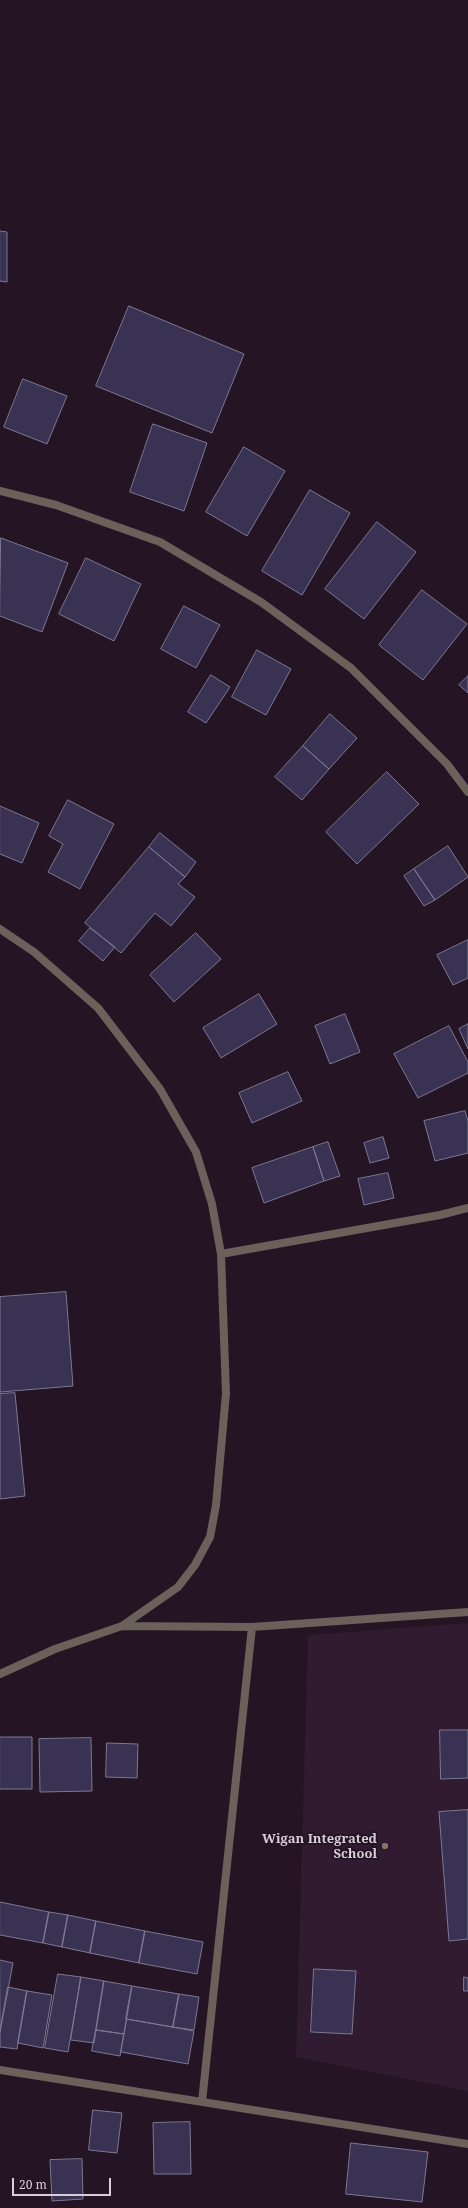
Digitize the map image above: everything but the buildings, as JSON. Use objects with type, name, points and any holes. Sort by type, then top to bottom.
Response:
[{"type":"street","points":[[0,491],[56,505],[160,542],[261,602],[351,668],[447,764],[468,792]]},
{"type":"street","points":[[0,929],[34,952],[98,1008],[160,1089],[196,1152],[212,1204],[221,1254],[226,1393],[216,1505],[210,1537],[195,1565],[178,1587],[122,1626],[55,1649],[0,1674]]},
{"type":"street","points":[[221,1254],[440,1216],[468,1208]]},
{"type":"street","points":[[122,1626],[252,1627],[468,1612]]},
{"type":"street","points":[[202,2102],[252,1627]]},
{"type":"street","points":[[0,2070],[468,2144]]},
{"type":"shaded area","name":"Wigan Integrated School","points":[[468,1623],[468,2091],[296,2057],[308,1635]]},
{"type":"place","name":"Wigan Integrated School","points":[[385,1846]]}]
